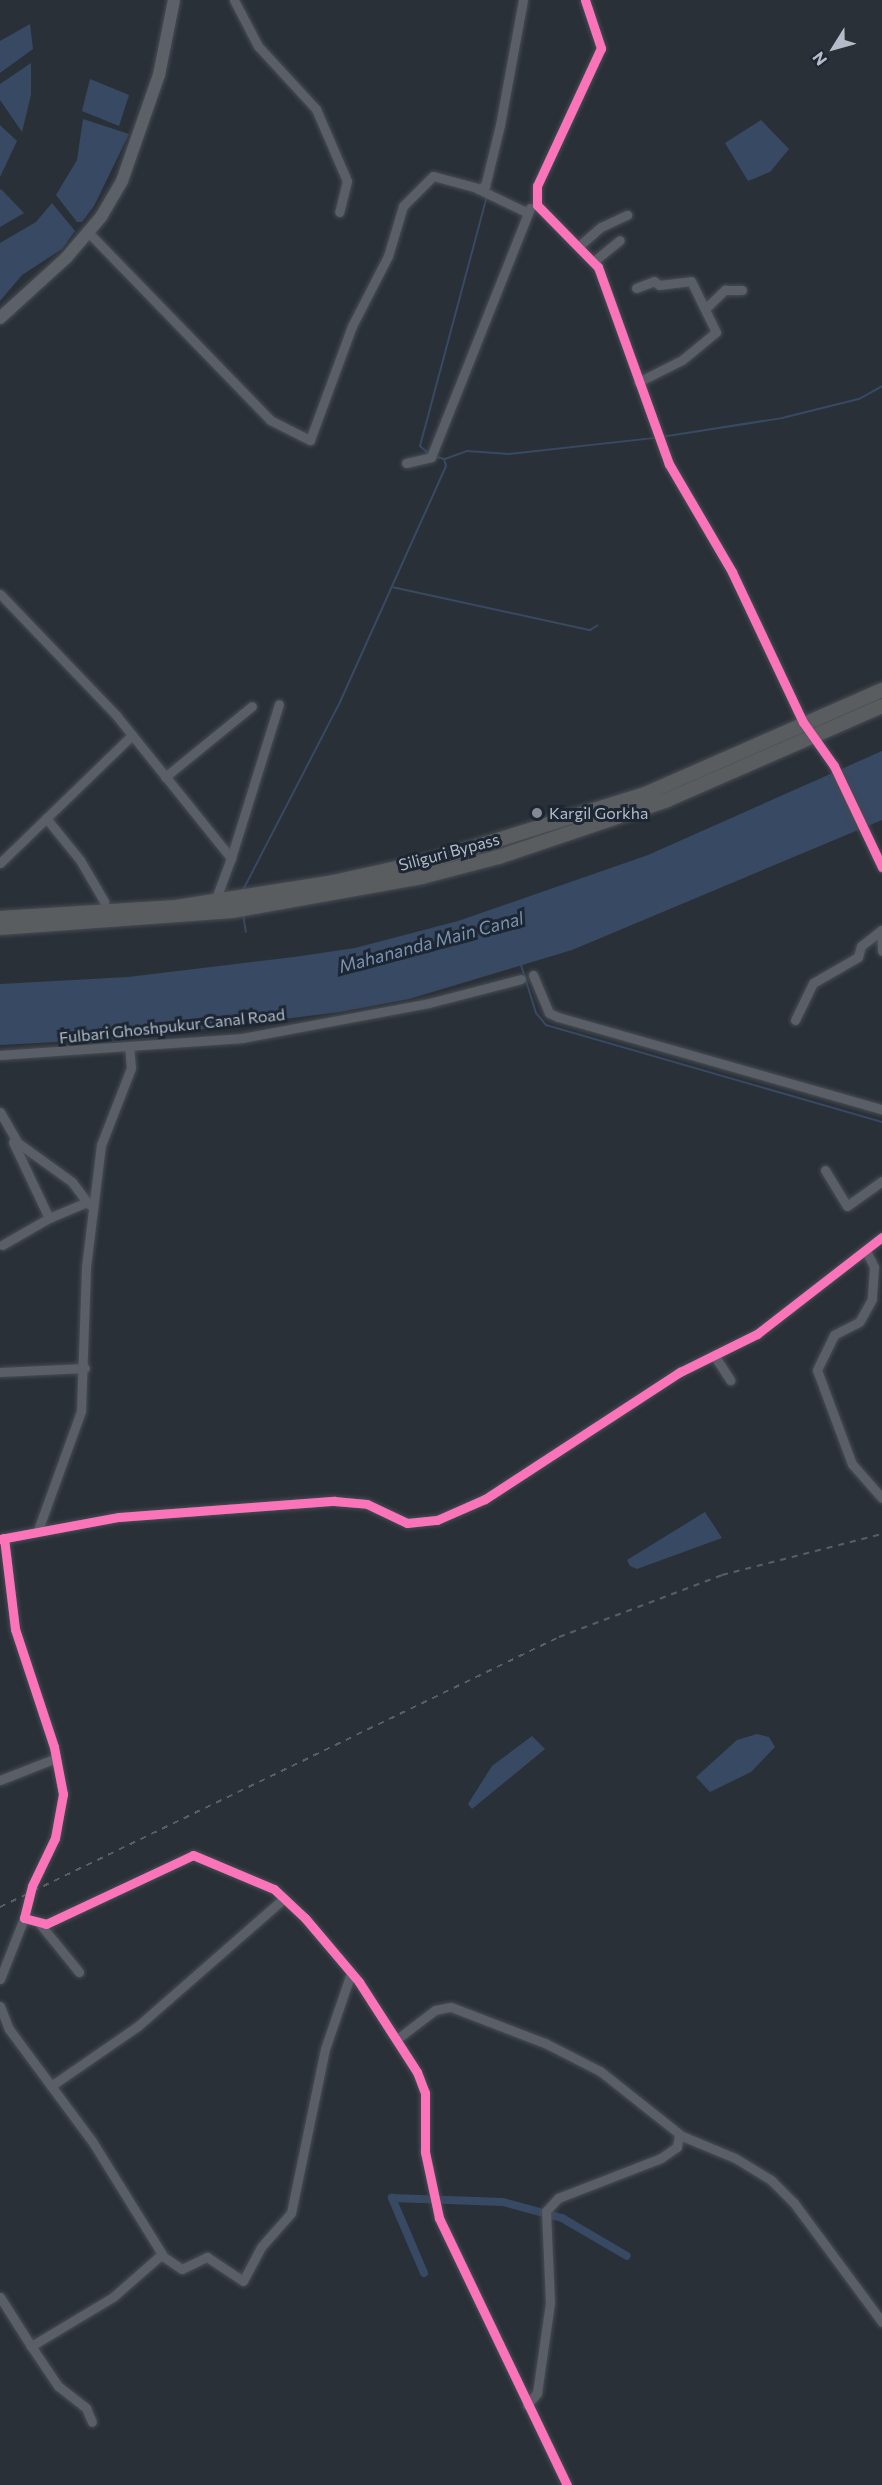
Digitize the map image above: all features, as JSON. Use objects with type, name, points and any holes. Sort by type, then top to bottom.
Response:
[{"type":"highway","points":[[251,902],[433,860],[572,820],[717,765],[882,690]]},
{"type":"highway","name":"Siliguri Bypass","points":[[0,928],[378,887],[499,857],[667,800],[882,706]]},
{"type":"highway","points":[[0,918],[224,904]]},
{"type":"main road","points":[[0,318],[89,233],[122,181],[138,144],[174,0]]},
{"type":"street","points":[[234,0],[258,46],[316,110],[347,181],[339,212]]},
{"type":"street","points":[[480,190],[485,186],[500,125],[523,0]]},
{"type":"street","points":[[406,463],[432,454],[534,197],[601,48],[585,0]]},
{"type":"street","points":[[89,233],[270,420],[310,440],[352,326],[388,256],[403,206],[433,176],[480,190],[528,213]]},
{"type":"street","points":[[534,197],[545,216],[594,261],[657,438],[732,572],[812,738],[834,766],[882,867]]},
{"type":"street","points":[[579,246],[601,227],[627,215]]},
{"type":"street","points":[[594,261],[620,240]]},
{"type":"street","points":[[636,288],[685,279],[692,281],[714,336],[682,360],[638,382]]},
{"type":"street","points":[[705,309],[725,290],[742,290]]},
{"type":"street","points":[[0,594],[132,735],[231,858]]},
{"type":"street","points":[[224,904],[231,858],[279,704]]},
{"type":"street","points":[[165,777],[252,706]]},
{"type":"street","points":[[0,863],[132,735]]},
{"type":"street","points":[[46,818],[80,860],[104,902]]},
{"type":"street","points":[[881,929],[882,951]]},
{"type":"street","points":[[795,1020],[813,983],[858,957],[861,946],[881,929]]},
{"type":"street","points":[[533,975],[549,1013],[558,1017],[882,1109]]},
{"type":"street","name":"Fulbari Ghoshpukur Canal Road","points":[[0,1055],[242,1038],[324,1024],[521,979]]},
{"type":"street","points":[[38,1530],[81,1411],[85,1368],[86,1267],[100,1145],[131,1068],[129,1047]]},
{"type":"street","points":[[3,1116],[18,1143],[72,1182],[94,1210]]},
{"type":"street","points":[[3,1116],[3,1123],[49,1218]]},
{"type":"street","points":[[825,1170],[846,1206],[882,1181]]},
{"type":"street","points":[[2,1245],[49,1218],[87,1202]]},
{"type":"street","points":[[0,1979],[24,1918],[32,1886],[55,1838],[63,1794],[56,1758],[15,1629],[2,1539],[38,1530],[119,1517],[334,1500],[367,1504],[407,1523],[437,1520],[485,1499],[642,1395],[757,1334],[867,1253],[882,1237]]},
{"type":"street","points":[[867,1253],[874,1267],[872,1299],[859,1322],[834,1335],[817,1370],[852,1464],[882,1498]]},
{"type":"street","points":[[714,1355],[730,1380]]},
{"type":"street","points":[[0,1372],[85,1368]]},
{"type":"street","points":[[0,1780],[56,1758]]},
{"type":"street","points":[[40,1924],[193,1855],[211,1858],[274,1889],[284,1898],[351,1973],[397,2039],[425,2093],[432,2197],[527,2405],[567,2485]]},
{"type":"street","points":[[51,2086],[138,2026],[284,1898]]},
{"type":"street","points":[[24,1918],[40,1924],[79,1972]]},
{"type":"street","points":[[0,2007],[9,2029],[92,2141],[161,2255],[182,2269],[207,2257],[243,2281],[261,2247],[291,2213],[325,2049],[351,1973]]},
{"type":"street","points":[[397,2039],[435,2010],[451,2007],[583,2062],[617,2082],[679,2134],[771,2180],[794,2203],[882,2322]]},
{"type":"street","points":[[527,2405],[537,2392],[550,2303],[545,2213],[558,2198],[661,2158],[677,2147],[679,2134]]},
{"type":"street","points":[[31,2346],[113,2297],[161,2255]]},
{"type":"street","points":[[0,2298],[58,2386],[86,2409],[92,2422]]},
{"type":"water","points":[[30,24],[33,49],[0,73],[0,41]]},
{"type":"water","points":[[31,63],[31,95],[22,132],[0,100],[0,84]]},
{"type":"water","points":[[90,79],[129,95],[119,126],[82,111]]},
{"type":"water","points":[[83,119],[129,134],[94,206],[82,222],[77,222],[56,195],[77,160]]},
{"type":"water","points":[[761,120],[789,149],[770,172],[748,181],[725,143]]},
{"type":"water","points":[[0,125],[17,141],[0,177]]},
{"type":"water","points":[[0,190],[24,213],[0,227]]},
{"type":"water","points":[[52,203],[75,231],[62,249],[22,275],[0,301],[0,243],[36,222]]},
{"type":"water","name":"Mahananda Main Canal","points":[[882,751],[882,820],[572,950],[409,999],[340,1012],[131,1038],[0,1045],[0,984],[128,977],[294,957],[355,948],[458,921],[648,855]]},
{"type":"water","points":[[705,1512],[722,1538],[637,1569],[630,1566],[627,1560]]},
{"type":"water","points":[[757,1734],[769,1737],[775,1747],[751,1772],[710,1792],[696,1777],[737,1740]]},
{"type":"water","points":[[532,1736],[545,1749],[472,1809],[468,1804],[492,1766]]},
{"type":"waterway","points":[[491,181],[500,143]]},
{"type":"waterway","points":[[429,454],[420,446],[487,196]]},
{"type":"waterway","points":[[661,437],[782,418],[859,399],[882,386]]},
{"type":"waterway","points":[[445,459],[467,451],[509,454],[655,438]]},
{"type":"waterway","points":[[243,890],[340,702],[446,466],[444,459],[434,456]]},
{"type":"waterway","points":[[392,587],[590,630],[598,625]]},
{"type":"waterway","points":[[243,914],[246,932]]},
{"type":"waterway","points":[[521,965],[536,1013],[546,1025],[882,1122]]},
{"type":"waterway","points":[[424,2273],[392,2198],[503,2202],[562,2218],[627,2256]]},
{"type":"railway","points":[[0,1907],[559,1637],[722,1575],[882,1534]]},
{"type":"cycle path","points":[[585,0],[601,48],[537,186],[537,205],[598,267],[669,464],[732,572],[803,722],[834,766],[882,867]]},
{"type":"cycle path","points":[[0,1539],[119,1517],[334,1501],[367,1504],[407,1523],[437,1520],[485,1499],[680,1372],[757,1334],[882,1237]]},
{"type":"cycle path","points":[[4,1538],[15,1629],[54,1747],[63,1794],[55,1838],[32,1886],[24,1918],[46,1924],[193,1855],[274,1889],[305,1918],[359,1982],[417,2072],[425,2093],[425,2152],[439,2218],[567,2485]]},
{"type":"place","name":"Kargil Gorkha","points":[[537,813]]}]
